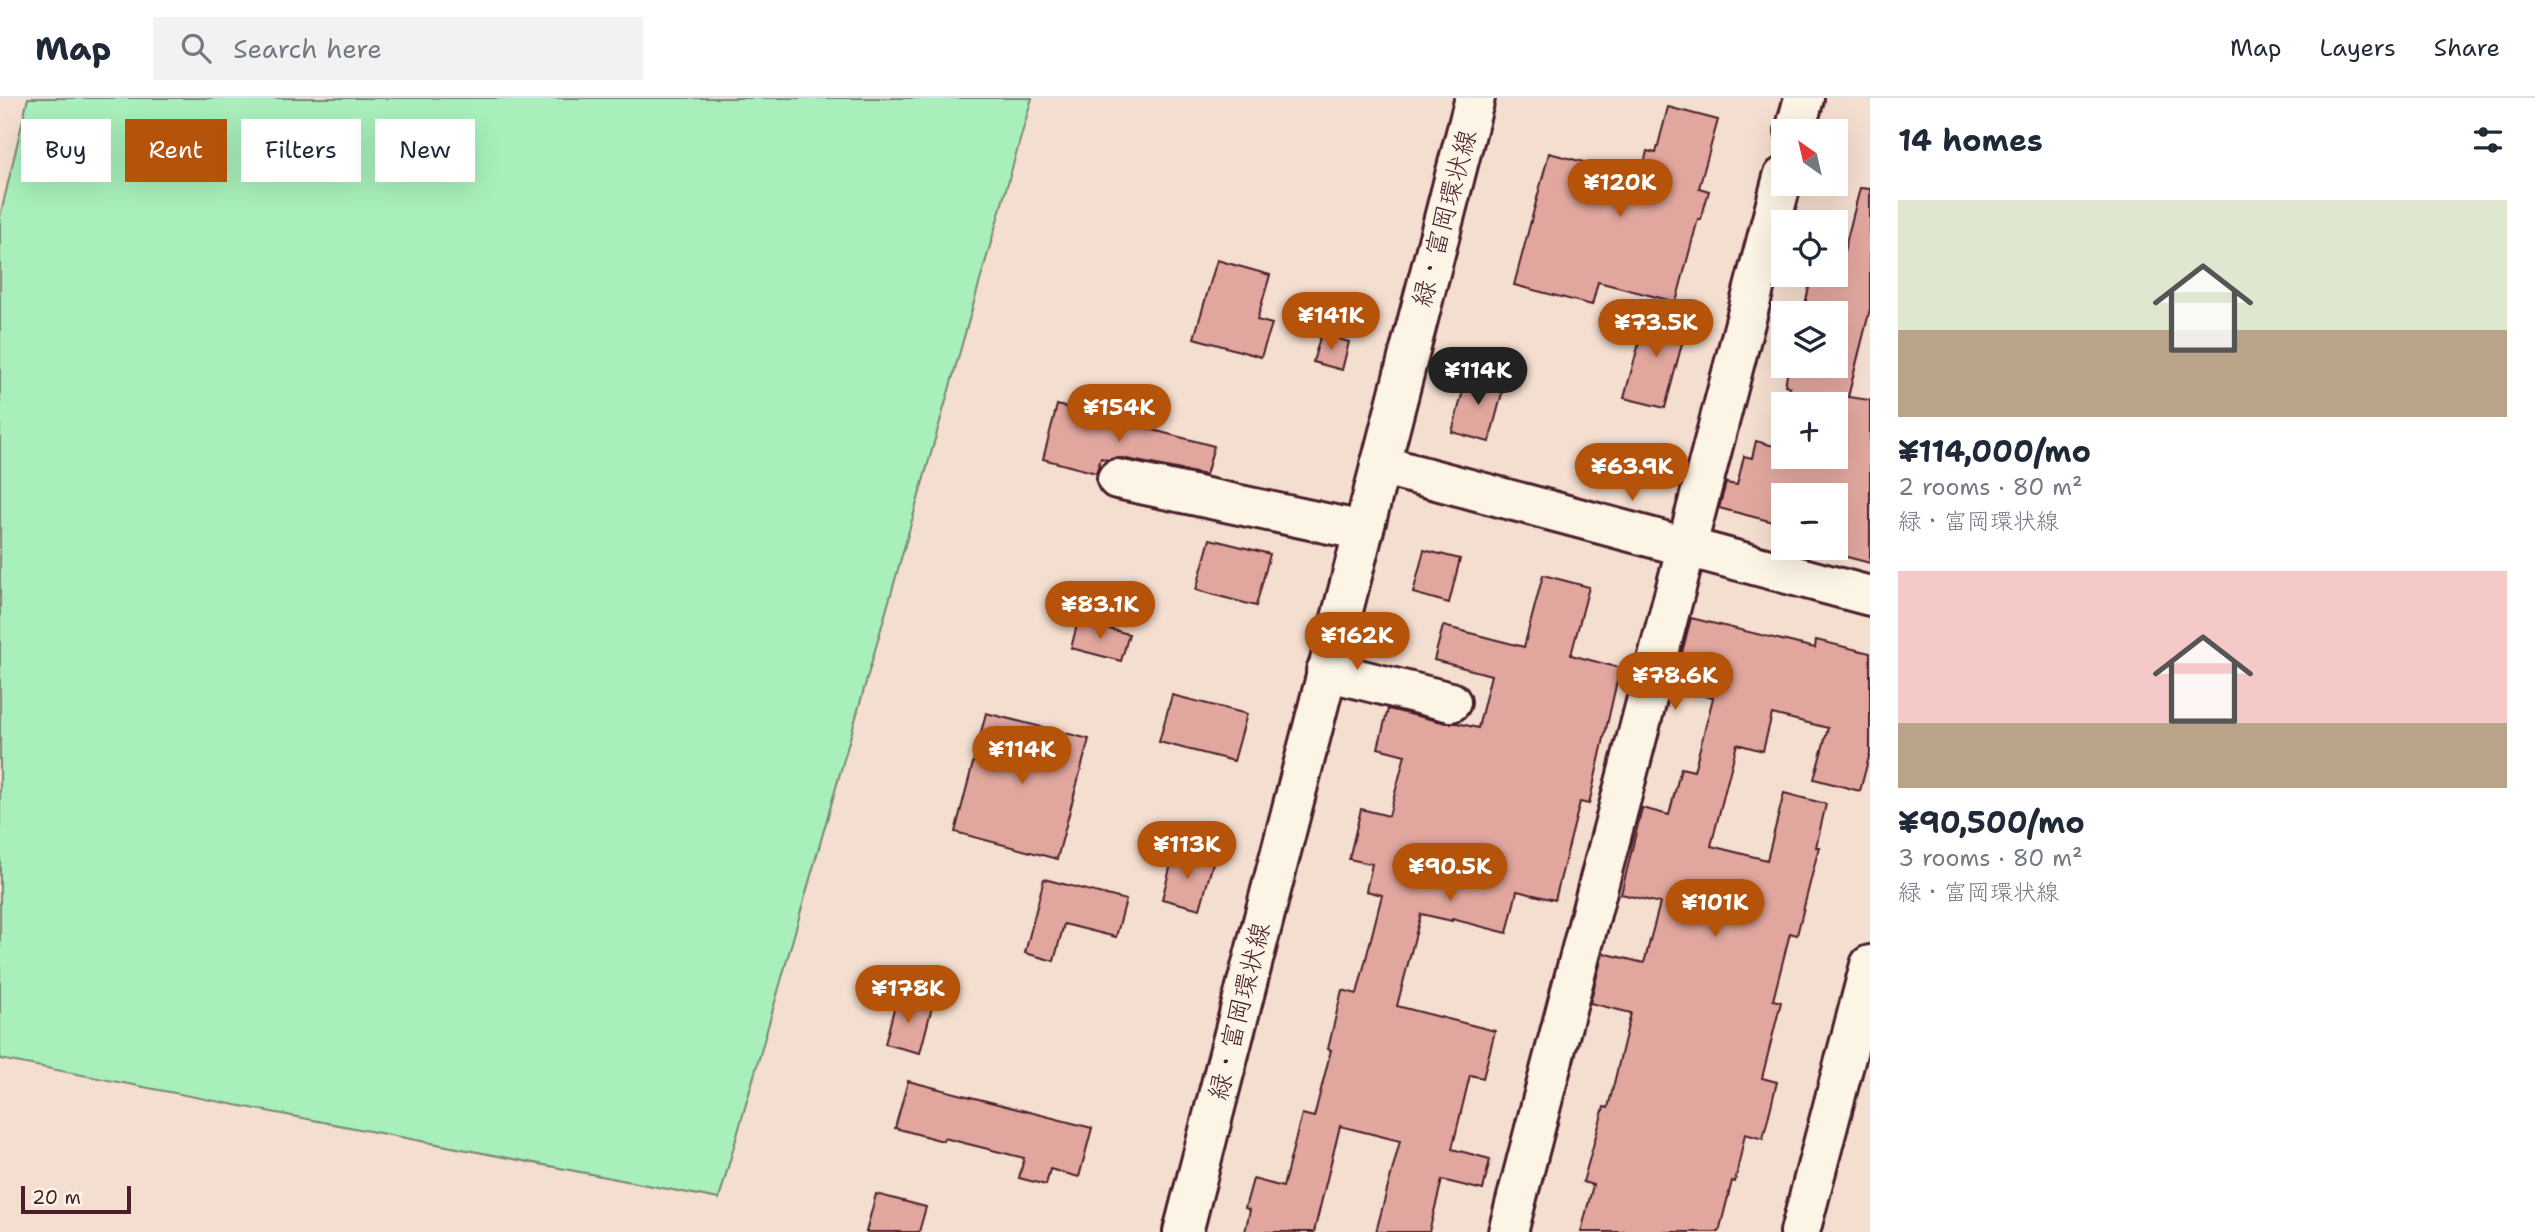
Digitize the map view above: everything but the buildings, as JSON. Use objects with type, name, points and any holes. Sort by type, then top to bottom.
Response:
[{"type":"street","name":"緑・富岡環状線","points":[[1183,1232],[1475,98]]},
{"type":"street","points":[[1798,119],[1804,98]]},
{"type":"street","points":[[1508,1232],[1778,196]]},
{"type":"street","points":[[1380,465],[1870,596]]},
{"type":"street","points":[[1117,479],[1363,531]]},
{"type":"street","points":[[1326,671],[1451,702]]},
{"type":"street","points":[[1800,1232],[1870,965]]},
{"type":"green space","points":[[28,98],[1032,98],[719,1199],[0,1059],[0,217],[21,128],[21,182],[111,182],[111,119],[23,119]]}]
